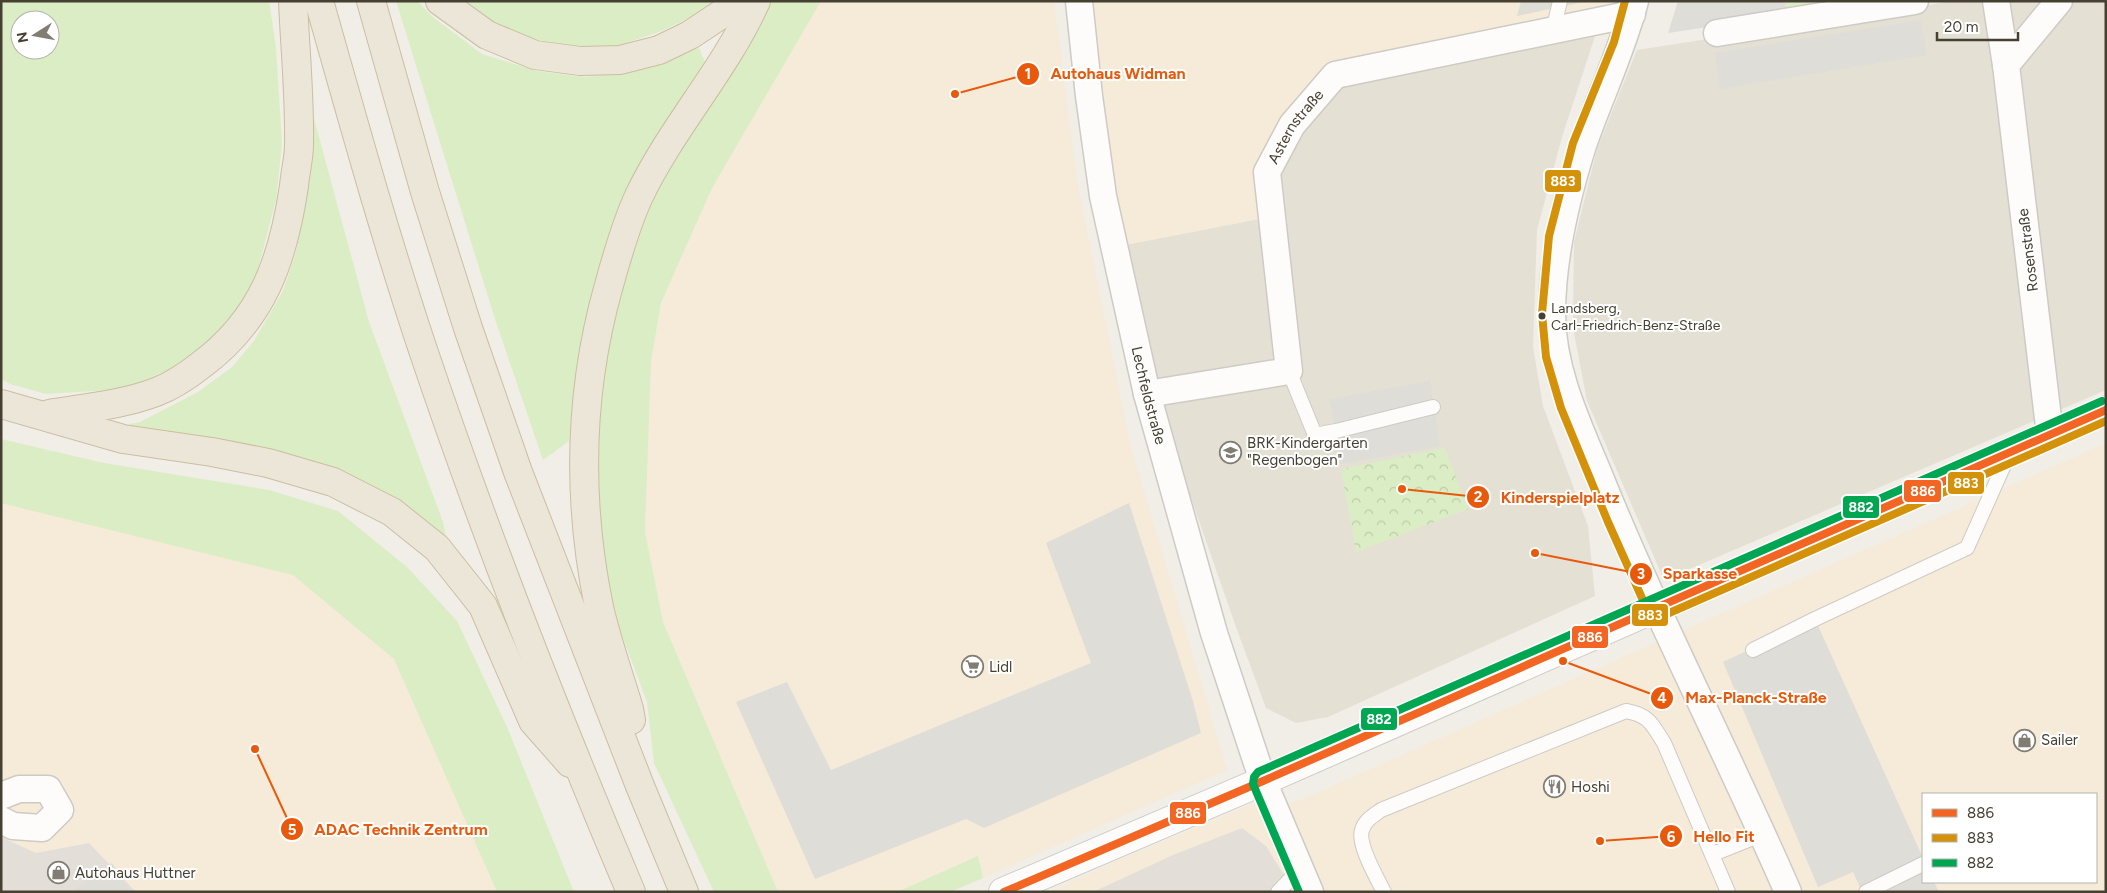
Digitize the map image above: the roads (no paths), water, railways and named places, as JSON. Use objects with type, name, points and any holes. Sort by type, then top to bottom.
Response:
[{"type":"highway","points":[[41,415],[125,402],[157,392],[186,377],[219,352],[245,324],[268,284],[275,266],[282,247],[291,202],[299,146],[293,1]]},
{"type":"highway","points":[[319,1],[379,210],[422,346],[472,488],[582,777],[631,892]]},
{"type":"highway","points":[[371,1],[425,192],[471,337],[518,472],[640,786],[684,892]]},
{"type":"highway","points":[[440,1],[487,35],[535,55],[580,61],[620,60],[659,50],[690,35],[740,1]]},
{"type":"highway","points":[[640,786],[629,709],[600,609],[586,520],[583,476],[584,436],[592,352],[615,265],[639,197],[677,128],[746,24],[756,1]]},
{"type":"highway","points":[[1,404],[123,439],[212,452],[268,463],[333,482],[392,512],[438,548],[483,606],[533,721],[582,777]]},
{"type":"street","name":"Lechfeldstraße","points":[[1079,1],[1089,96],[1104,196],[1146,394],[1214,633],[1263,781],[1305,880]]},
{"type":"street","points":[[1717,33],[1916,1]]},
{"type":"street","name":"Rosenstraße","points":[[1996,1],[2006,65],[2050,435]]},
{"type":"street","points":[[2006,65],[2060,1]]},
{"type":"street","points":[[1634,8],[1623,45],[1581,155],[1559,238],[1552,314],[1556,355],[1570,404],[1656,608],[1763,834],[1788,892]]},
{"type":"street","name":"Asternstraße","points":[[1289,371],[1267,172],[1292,125],[1335,75],[1553,30],[1634,8]]},
{"type":"street","points":[[1146,394],[1289,371]]},
{"type":"street","points":[[1003,892],[1263,781],[2106,410]]},
{"type":"street","points":[[1,796],[19,789],[48,788],[60,810],[42,828],[13,826],[1,820]]},
{"type":"lane","points":[[1553,30],[1560,1]]},
{"type":"lane","points":[[1289,371],[1314,435],[1433,407]]},
{"type":"lane","points":[[1753,650],[1967,548],[2009,453]]},
{"type":"lane","points":[[1384,892],[1361,842],[1362,830],[1367,820],[1380,810],[1626,711],[1640,714],[1650,721],[1664,742],[1728,892]]},
{"type":"lane","points":[[1713,854],[1763,834]]},
{"type":"lane","points":[[1866,892],[1922,864]]},
{"type":"lane","points":[[1278,892],[1305,880]]},
{"type":"place","name":"Autohaus Widman","points":[[955,94]]},
{"type":"place","name":"Landsberg, Carl-Friedrich-Benz-Straße","points":[[1542,316]]},
{"type":"place","name":"BRK-Kindergarten \"Regenbogen\"","points":[[1231,452]]},
{"type":"place","name":"Kinderspielplatz","points":[[1402,489]]},
{"type":"place","name":"Sparkasse","points":[[1535,553]]},
{"type":"place","name":"Max-Planck-Straße","points":[[1563,661]]},
{"type":"place","name":"Lidl","points":[[973,667]]},
{"type":"place","name":"Sailer","points":[[2025,740]]},
{"type":"place","name":"ADAC Technik Zentrum","points":[[255,749]]},
{"type":"place","name":"Hoshi","points":[[1555,787]]},
{"type":"place","name":"Hello Fit","points":[[1600,841]]},
{"type":"place","name":"Autohaus Huttner","points":[[59,873]]}]
